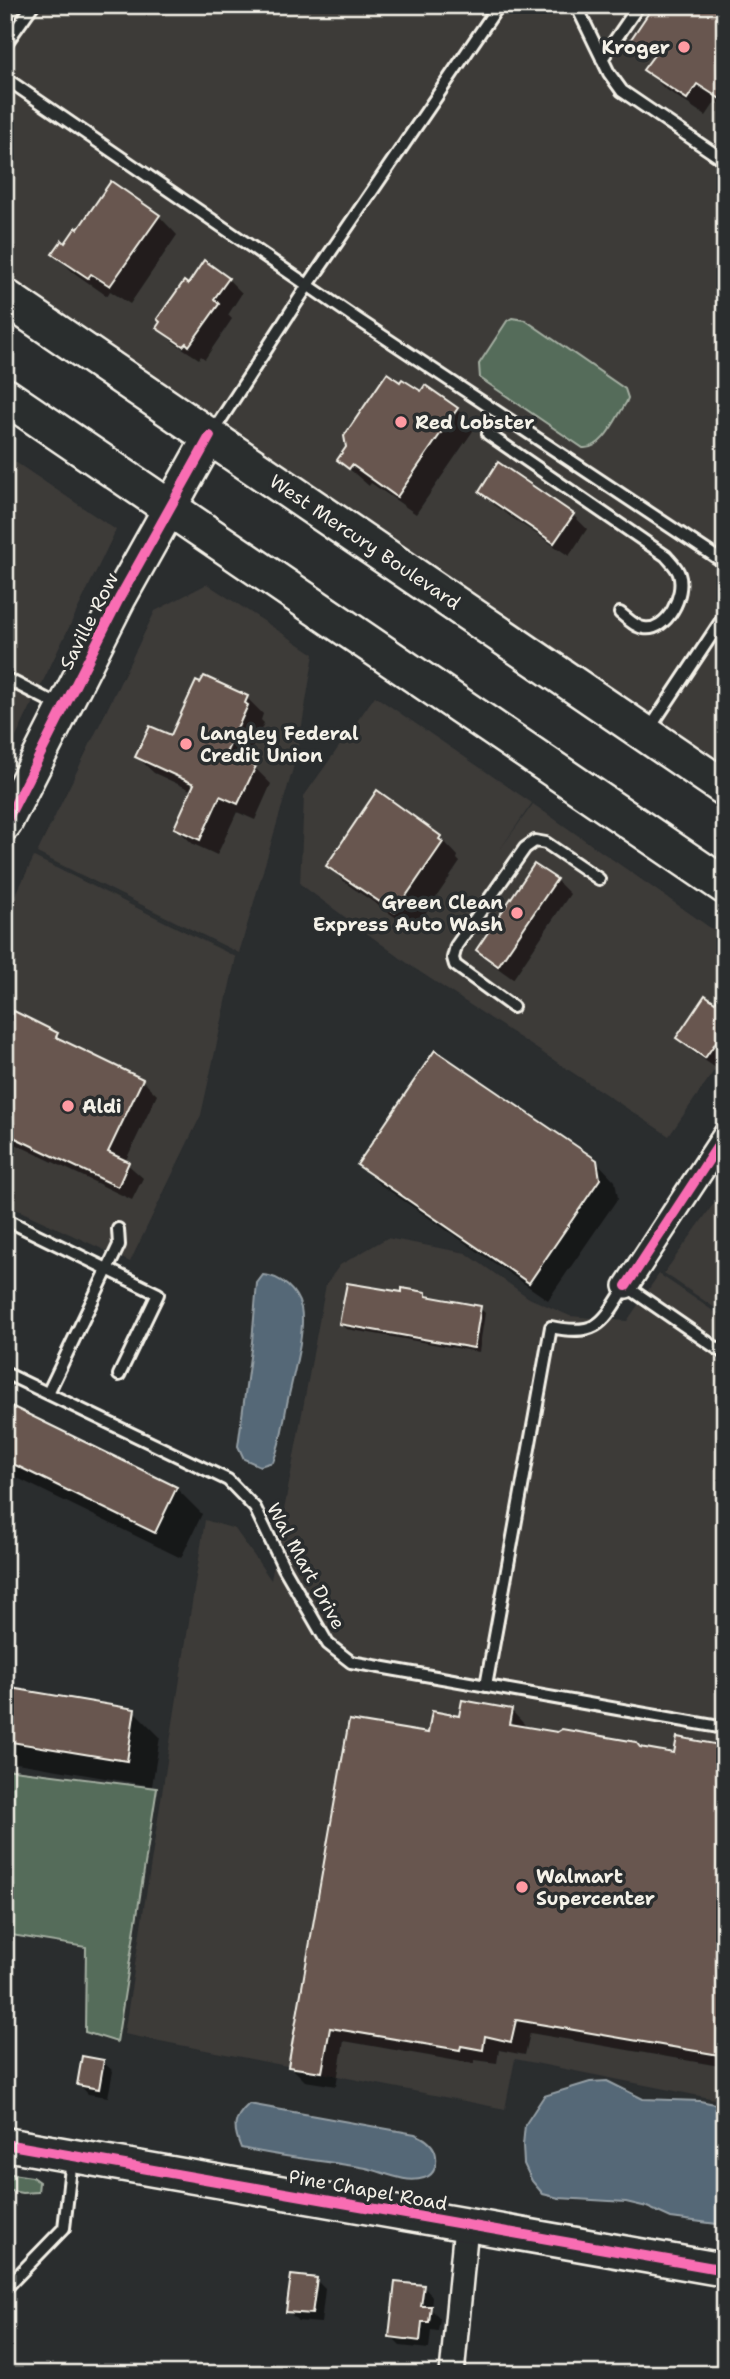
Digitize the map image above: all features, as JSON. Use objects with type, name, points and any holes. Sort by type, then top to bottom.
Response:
[{"type":"main road","name":"West Mercury Boulevard","points":[[5,297],[725,788]]},
{"type":"main road","points":[[5,396],[725,886]]},
{"type":"street","name":"Saville Row","points":[[5,824],[119,599],[210,436]]},
{"type":"street","points":[[626,1286],[725,1135]]},
{"type":"street","name":"Pine Chapel Road","points":[[5,2144],[725,2270]]},
{"type":"street","points":[[452,2374],[466,2226]]},
{"type":"lane","points":[[5,46],[33,5]]},
{"type":"lane","points":[[210,436],[308,285],[499,5]]},
{"type":"lane","points":[[576,5],[602,59],[622,91],[725,161]]},
{"type":"lane","points":[[602,59],[639,5]]},
{"type":"lane","points":[[5,78],[308,285],[725,563]]},
{"type":"lane","points":[[488,433],[674,564],[680,575],[681,587],[678,599],[660,624],[654,628],[639,627],[620,613]]},
{"type":"lane","points":[[646,734],[725,615]]},
{"type":"lane","points":[[5,678],[64,709]]},
{"type":"lane","points":[[513,1007],[455,965],[453,958],[456,946],[526,848],[535,841],[546,843],[599,879]]},
{"type":"lane","points":[[5,1219],[158,1294],[119,1375]]},
{"type":"lane","points":[[48,1393],[119,1245],[118,1229]]},
{"type":"lane","points":[[486,1686],[551,1327],[584,1329],[603,1322],[626,1286],[725,1354]]},
{"type":"lane","name":"Wal Mart Drive","points":[[5,1373],[228,1480],[255,1508],[284,1568],[328,1644],[351,1662],[725,1728]]},
{"type":"lane","points":[[5,2288],[64,2228],[72,2157]]},
{"type":"shaded area","points":[[5,5],[725,5],[725,784],[5,297]]},
{"type":"shaded area","points":[[5,455],[116,530],[5,760]]},
{"type":"shaded area","points":[[207,584],[314,654],[297,755],[239,953],[37,853],[155,611]]},
{"type":"shaded area","points":[[375,696],[532,803],[501,848],[533,804],[725,938],[725,1055],[669,1136],[414,968],[300,884],[304,796]]},
{"type":"shaded area","points":[[34,857],[236,957],[201,1115],[130,1262],[5,1204],[5,917]]},
{"type":"shaded area","points":[[725,1188],[725,1315],[664,1273]]},
{"type":"shaded area","points":[[387,1238],[466,1253],[529,1298],[570,1316],[627,1321],[659,1274],[725,1319],[725,2101],[515,2059],[505,2109],[124,2034],[205,1520],[235,1529],[271,1580],[326,1284],[340,1265]]},
{"type":"green space","points":[[512,318],[525,320],[625,389],[628,398],[626,403],[597,444],[583,448],[480,378],[479,364],[507,321]]},
{"type":"green space","points":[[5,1769],[157,1788],[117,2042],[85,2032],[86,1947],[5,1934]]},
{"type":"green space","points":[[5,2173],[32,2177],[39,2182],[38,2192],[5,2190]]},
{"type":"water","points":[[263,1275],[282,1281],[292,1290],[301,1308],[302,1330],[278,1448],[273,1462],[260,1466],[244,1459],[238,1446],[257,1283]]},
{"type":"water","points":[[607,2081],[643,2099],[700,2101],[725,2106],[725,2225],[671,2218],[647,2207],[626,2202],[559,2198],[543,2194],[532,2181],[524,2164],[525,2125],[544,2096],[590,2082]]},
{"type":"water","points":[[249,2104],[415,2134],[433,2148],[436,2155],[435,2167],[428,2176],[409,2180],[366,2168],[241,2148],[236,2135],[236,2124],[239,2114]]},
{"type":"building","name":"Kroger","points":[[654,5],[725,5],[725,102],[697,84],[687,99],[643,70],[654,55],[631,39]]},
{"type":"building","points":[[111,181],[160,215],[110,286],[91,274],[88,278],[52,254],[62,240],[65,243],[76,227],[78,229]]},
{"type":"building","points":[[204,260],[229,278],[214,299],[219,304],[189,346],[186,343],[183,346],[156,328],[160,322],[157,319],[184,281],[188,284]]},
{"type":"building","name":"Red Lobster","points":[[387,373],[421,391],[425,385],[458,408],[397,497],[352,465],[349,469],[337,460],[346,447],[344,436]]},
{"type":"building","points":[[498,462],[574,514],[554,543],[479,492]]},
{"type":"building","name":"Langley Federal Credit Union","points":[[204,676],[248,696],[245,703],[248,705],[226,753],[256,766],[238,804],[220,796],[200,840],[174,828],[194,784],[135,757],[150,726],[171,735],[196,681],[200,683]]},
{"type":"building","points":[[377,790],[441,836],[439,839],[443,842],[395,912],[326,866]]},
{"type":"building","name":"Green Clean Express Auto Wash","points":[[534,864],[557,879],[498,966],[476,950]]},
{"type":"building","points":[[725,988],[725,1029],[705,1058],[676,1038],[705,995],[715,1002]]},
{"type":"building","name":"Aldi","points":[[14,1011],[58,1033],[56,1037],[143,1079],[108,1152],[129,1162],[118,1187],[5,1133],[5,1031]]},
{"type":"building","points":[[435,1050],[597,1160],[600,1179],[529,1283],[357,1165]]},
{"type":"building","points":[[347,1283],[402,1292],[402,1288],[426,1292],[426,1296],[481,1306],[474,1348],[339,1324]]},
{"type":"building","points":[[5,1403],[177,1487],[155,1533],[5,1460]]},
{"type":"building","points":[[5,1687],[135,1709],[127,1761],[5,1741]]},
{"type":"building","name":"Walmart Supercenter","points":[[462,1700],[512,1709],[509,1724],[557,1732],[562,1729],[636,1742],[640,1747],[674,1753],[677,1737],[725,1746],[725,2056],[516,2020],[511,2042],[485,2036],[483,2050],[461,2046],[460,2050],[330,2028],[322,2072],[288,2067],[349,1720],[428,1733],[432,1711],[459,1716]]},
{"type":"building","points":[[82,2056],[104,2060],[99,2089],[77,2085]]},
{"type":"building","points":[[291,2275],[317,2278],[312,2314],[286,2312]]},
{"type":"building","points":[[395,2282],[424,2285],[421,2306],[431,2306],[429,2322],[422,2322],[420,2341],[389,2337]]},
{"type":"cycle path","points":[[5,824],[119,599],[210,436]]},
{"type":"cycle path","points":[[626,1286],[725,1135]]},
{"type":"cycle path","points":[[5,2144],[725,2270]]},
{"type":"place","name":"Kroger","points":[[684,47]]},
{"type":"place","name":"Red Lobster","points":[[401,422]]},
{"type":"place","name":"Langley Federal Credit Union","points":[[186,744]]},
{"type":"place","name":"Green Clean Express Auto Wash","points":[[517,913]]},
{"type":"place","name":"Aldi","points":[[68,1106]]},
{"type":"place","name":"Walmart Supercenter","points":[[522,1887]]}]
